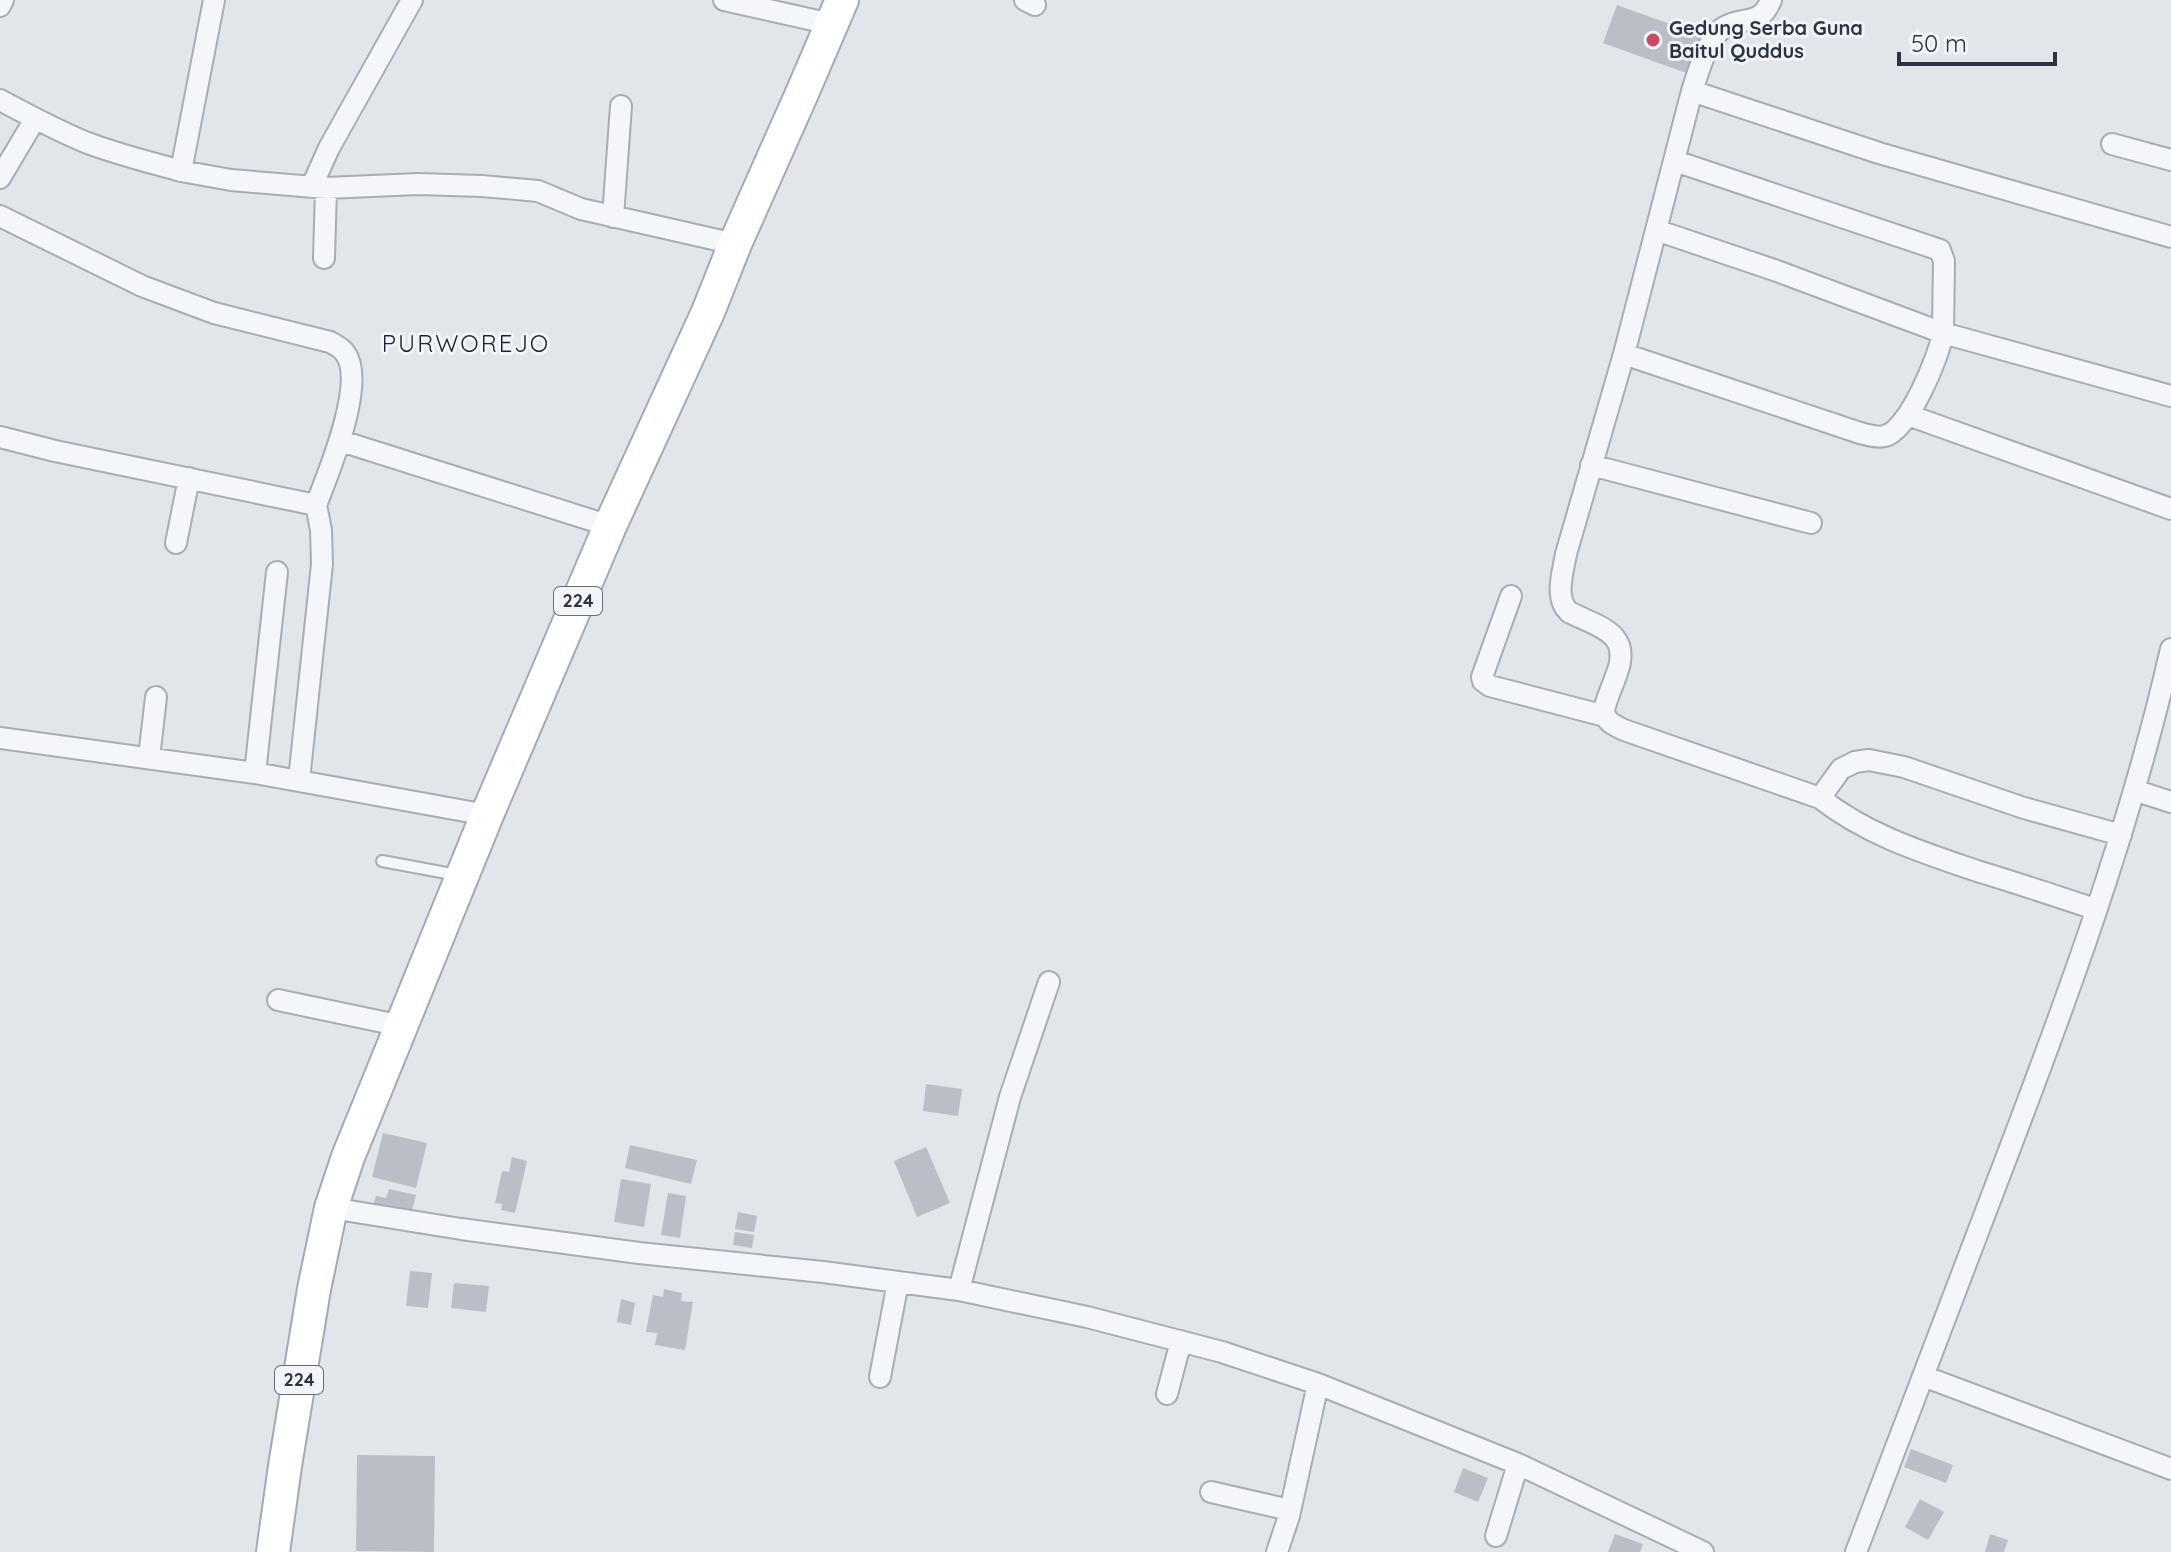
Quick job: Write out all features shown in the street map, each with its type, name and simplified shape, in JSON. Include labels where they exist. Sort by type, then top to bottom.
[{"type":"main road","name":"224","points":[[273,1552],[314,1289],[331,1208],[363,1115],[610,526],[708,312],[836,12]]},
{"type":"street","points":[[0,6],[3,0]]},
{"type":"street","points":[[181,171],[214,0]]},
{"type":"street","points":[[324,258],[319,187],[329,148],[412,0]]},
{"type":"street","points":[[724,0],[836,12]]},
{"type":"street","points":[[1771,0],[1768,8],[1758,17],[1728,25],[1719,31],[1703,60],[1692,91],[1624,354],[1566,554],[1561,594],[1565,609],[1600,626],[1618,641],[1621,658],[1605,707],[1605,716],[1610,723],[1820,798],[1860,825],[1902,844],[2095,909]]},
{"type":"street","points":[[1692,91],[1879,153],[2171,237]]},
{"type":"street","points":[[0,100],[83,141],[181,171],[231,180],[319,187],[418,184],[538,191],[581,209],[735,244]]},
{"type":"street","points":[[613,217],[621,106]]},
{"type":"street","points":[[0,178],[35,119]]},
{"type":"street","points":[[2112,144],[2171,160]]},
{"type":"street","points":[[1624,354],[1875,436],[1889,435],[1908,415],[1942,344],[1944,261],[1940,250],[1675,161]]},
{"type":"street","points":[[0,216],[142,286],[214,313],[338,346],[349,360],[348,407],[341,441],[316,505],[321,530],[322,564],[299,780]]},
{"type":"street","points":[[1656,230],[1943,333],[2171,396]]},
{"type":"street","points":[[1908,415],[2171,509]]},
{"type":"street","points":[[0,437],[316,505]]},
{"type":"street","points":[[341,441],[610,526]]},
{"type":"street","points":[[1591,465],[1811,523]]},
{"type":"street","points":[[176,543],[189,478]]},
{"type":"street","points":[[255,773],[277,572]]},
{"type":"street","points":[[1511,596],[1483,681],[1490,686],[1605,716]]},
{"type":"street","points":[[1856,1552],[2029,1100],[2121,835],[2171,649]]},
{"type":"street","points":[[149,758],[156,697]]},
{"type":"street","points":[[0,738],[255,773],[487,815]]},
{"type":"street","points":[[1820,798],[1841,769],[1869,760],[1904,767],[2024,808],[2121,835]]},
{"type":"street","points":[[2134,790],[2171,802]]},
{"type":"street","points":[[959,1290],[1010,1097],[1049,982]]},
{"type":"street","points":[[278,1000],[402,1026]]},
{"type":"street","points":[[331,1208],[639,1253],[959,1290],[1087,1317],[1222,1352],[1318,1384],[1518,1464],[1703,1552]]},
{"type":"street","points":[[880,1377],[898,1282]]},
{"type":"street","points":[[1167,1394],[1181,1341]]},
{"type":"street","points":[[1923,1376],[2171,1469]]},
{"type":"street","points":[[1277,1552],[1290,1510],[1318,1384]]},
{"type":"street","points":[[1496,1536],[1518,1464]]},
{"type":"street","points":[[1211,1492],[1290,1510]]},
{"type":"lane","points":[[382,861],[463,877]]},
{"type":"building","name":"Gedung Serba Guna Baitul Quddus","points":[[1617,5],[1703,36],[1689,74],[1603,43]]},
{"type":"building","points":[[926,1084],[962,1089],[958,1116],[923,1111]]},
{"type":"building","points":[[383,1133],[427,1143],[416,1188],[372,1177]]},
{"type":"building","points":[[630,1145],[697,1160],[691,1184],[625,1168]]},
{"type":"building","points":[[926,1147],[950,1203],[917,1217],[894,1161]]},
{"type":"building","points":[[512,1157],[527,1161],[515,1213],[501,1210],[502,1204],[495,1203],[502,1171],[509,1172]]},
{"type":"building","points":[[621,1179],[651,1184],[644,1227],[614,1222]]},
{"type":"building","points":[[389,1189],[416,1195],[411,1215],[373,1206],[376,1196],[386,1198]]},
{"type":"building","points":[[668,1193],[686,1196],[680,1238],[661,1235]]},
{"type":"building","points":[[738,1212],[757,1216],[754,1232],[735,1229]]},
{"type":"building","points":[[735,1232],[754,1235],[752,1248],[733,1245]]},
{"type":"building","points":[[410,1271],[432,1273],[428,1308],[406,1306]]},
{"type":"building","points":[[454,1283],[489,1286],[486,1312],[451,1308]]},
{"type":"building","points":[[664,1289],[682,1293],[681,1301],[693,1302],[685,1350],[655,1345],[657,1333],[646,1332],[653,1295],[663,1297]]},
{"type":"building","points":[[621,1299],[635,1303],[631,1325],[617,1322]]},
{"type":"building","points":[[1911,1449],[1953,1465],[1946,1483],[1904,1467]]},
{"type":"building","points":[[357,1455],[435,1456],[434,1552],[356,1551]]},
{"type":"building","points":[[1463,1468],[1488,1478],[1478,1502],[1454,1492]]},
{"type":"building","points":[[1920,1499],[1944,1512],[1928,1540],[1905,1527]]},
{"type":"building","points":[[1615,1534],[1643,1544],[1640,1552],[1608,1552]]},
{"type":"building","points":[[1990,1534],[2008,1540],[2004,1552],[1985,1552]]},
{"type":"place","name":"Gedung Serba Guna Baitul Quddus","points":[[1653,40]]},
{"type":"district","name":"PURWOREJO","points":[[466,344]]}]
